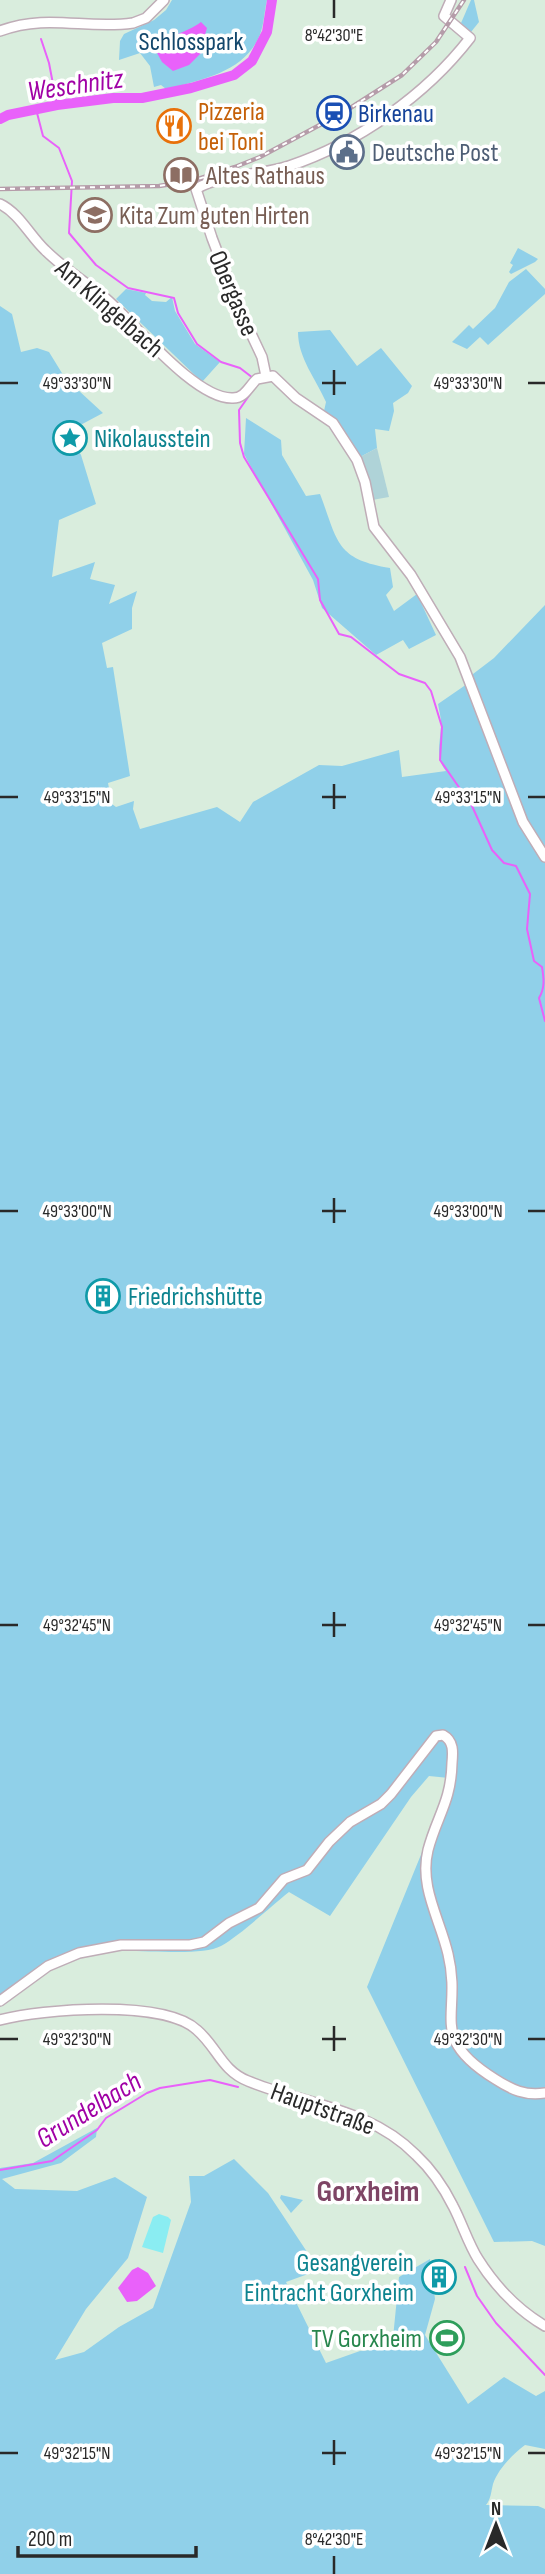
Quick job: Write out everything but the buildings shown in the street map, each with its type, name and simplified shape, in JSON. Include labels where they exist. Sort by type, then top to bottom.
[{"type":"main road","points":[[0,30],[45,21],[133,23],[151,15],[164,0]]},
{"type":"main road","name":"Obergasse","points":[[259,379],[262,357],[238,306],[196,189],[221,180],[291,166],[380,121],[403,105],[452,61],[470,38],[444,15],[451,0]]},
{"type":"main road","name":"Am Klingelbach","points":[[0,204],[12,212],[60,265],[102,296],[183,373],[204,388],[229,398],[240,397],[259,379]]},
{"type":"main road","points":[[259,379],[276,378],[296,398],[333,423],[357,460],[365,482],[374,527],[411,575],[460,657],[523,822],[545,858]]},
{"type":"main road","points":[[0,2001],[40,1970],[62,1958],[121,1945],[190,1945],[204,1942],[234,1920],[259,1908],[284,1879],[307,1870],[329,1842],[350,1822],[381,1804],[436,1736],[443,1735],[450,1740],[453,1751],[451,1787],[429,1849],[426,1876],[452,1968],[452,2033],[462,2054],[492,2077],[522,2093],[545,2093]]},
{"type":"main road","name":"Hauptstraße","points":[[0,2020],[58,2010],[131,2011],[161,2015],[197,2029],[233,2074],[261,2086],[334,2107],[371,2122],[417,2155],[439,2182],[453,2206],[477,2258],[517,2306],[545,2326]]},
{"type":"green space","name":"Schlosspark","points":[[172,0],[267,0],[260,35],[242,59],[210,77],[166,89],[161,85],[154,87],[150,66],[140,53],[119,60],[120,41],[124,34],[154,20],[166,10]]},
{"type":"green space","points":[[471,0],[474,0],[479,22],[471,32],[461,23]]},
{"type":"green space","points":[[518,248],[538,259],[511,274],[509,272],[513,265],[510,263]]},
{"type":"green space","points":[[526,269],[545,289],[545,294],[488,345],[480,337],[467,349],[452,342],[469,325],[473,329],[495,308],[509,282]]},
{"type":"green space","points":[[126,289],[146,293],[152,301],[166,302],[172,297],[175,311],[195,344],[220,362],[202,382],[116,299]]},
{"type":"green space","points":[[0,306],[12,314],[21,352],[37,348],[49,352],[65,378],[103,413],[71,430],[79,438],[73,441],[81,455],[96,504],[59,520],[52,577],[95,562],[90,579],[115,585],[109,604],[137,591],[132,608],[132,629],[102,643],[107,668],[113,667],[130,776],[108,783],[112,804],[116,807],[134,801],[133,809],[140,829],[217,807],[240,822],[253,802],[319,765],[342,766],[399,750],[402,777],[446,771],[439,756],[441,724],[438,704],[467,684],[473,674],[494,658],[545,605],[545,2246],[532,2241],[494,2242],[367,1987],[438,1813],[449,1778],[429,1776],[411,1797],[330,1916],[289,1892],[221,1946],[199,1951],[98,1953],[54,1968],[0,1998]]},
{"type":"green space","points":[[330,330],[357,366],[381,348],[412,386],[408,393],[393,403],[394,411],[389,431],[375,429],[377,448],[360,457],[347,435],[324,411],[326,402],[301,351],[298,332]]},
{"type":"green space","points":[[246,418],[281,440],[282,455],[306,496],[320,494],[336,536],[348,553],[372,564],[390,568],[393,587],[386,595],[394,611],[417,594],[436,635],[409,649],[403,640],[376,655],[322,608],[313,580],[244,454]]},
{"type":"green space","points":[[97,2128],[96,2137],[61,2163],[2,2179],[15,2189],[77,2191],[115,2177],[147,2197],[128,2258],[86,2309],[55,2360],[84,2352],[119,2327],[153,2308],[191,2202],[189,2176],[204,2176],[234,2159],[268,2193],[319,2270],[286,2282],[326,2363],[360,2351],[392,2348],[399,2277],[430,2259],[435,2299],[425,2335],[468,2404],[504,2377],[536,2396],[545,2391],[545,2449],[525,2445],[506,2462],[498,2473],[486,2505],[538,2506],[545,2509],[545,2574],[0,2574],[0,2168],[33,2163]]},
{"type":"green space","points":[[281,2195],[303,2200],[291,2213],[280,2198]]},
{"type":"shaded area","points":[[201,22],[207,28],[197,48],[201,53],[189,65],[173,71],[162,62],[157,53],[160,47],[170,38]]},
{"type":"shaded area","points":[[377,448],[389,497],[372,500],[360,457]]},
{"type":"shaded area","points":[[159,2214],[171,2220],[163,2253],[142,2247],[153,2217]]},
{"type":"shaded area","points":[[138,2267],[148,2273],[156,2286],[137,2301],[127,2302],[118,2288],[132,2270]]},
{"type":"waterway","name":"Weschnitz","points":[[0,119],[57,105],[113,98],[142,98],[191,88],[234,75],[252,61],[267,32],[272,0]]},
{"type":"waterway","points":[[41,39],[49,63],[57,105]]},
{"type":"waterway","points":[[36,109],[43,136],[59,148],[72,181],[69,233],[96,265],[128,288],[174,298],[178,313],[197,344],[221,362],[240,368],[253,378]]},
{"type":"waterway","points":[[253,390],[239,410],[240,443],[244,457],[318,579],[320,600],[339,634],[351,637],[399,674],[425,683],[431,691],[442,727],[440,760],[472,806],[492,850],[504,863],[516,866],[530,894],[527,929],[534,961],[542,967],[544,983],[539,998],[545,1021]]},
{"type":"waterway","name":"Grundelbach","points":[[0,2170],[52,2161],[97,2130],[106,2118],[160,2088],[210,2080],[238,2087]]},
{"type":"waterway","points":[[465,2267],[477,2296],[496,2323],[545,2375]]},
{"type":"railway","points":[[0,189],[159,186],[192,181],[260,157],[344,112],[402,75],[436,42],[464,0]]},
{"type":"place","name":"Birkenau","points":[[334,113]]},
{"type":"place","name":"Pizzeria bei Toni","points":[[174,126]]},
{"type":"place","name":"Deutsche Post","points":[[347,152]]},
{"type":"place","name":"Altes Rathaus","points":[[181,175]]},
{"type":"place","name":"Kita Zum guten Hirten","points":[[95,215]]},
{"type":"place","name":"Nikolausstein","points":[[70,438]]},
{"type":"place","name":"Friedrichshütte","points":[[103,1296]]},
{"type":"place","name":"Gesangverein Eintracht Gorxheim","points":[[439,2277]]},
{"type":"place","name":"TV Gorxheim","points":[[447,2338]]},
{"type":"district","name":"Gorxheim","points":[[368,2191]]}]
